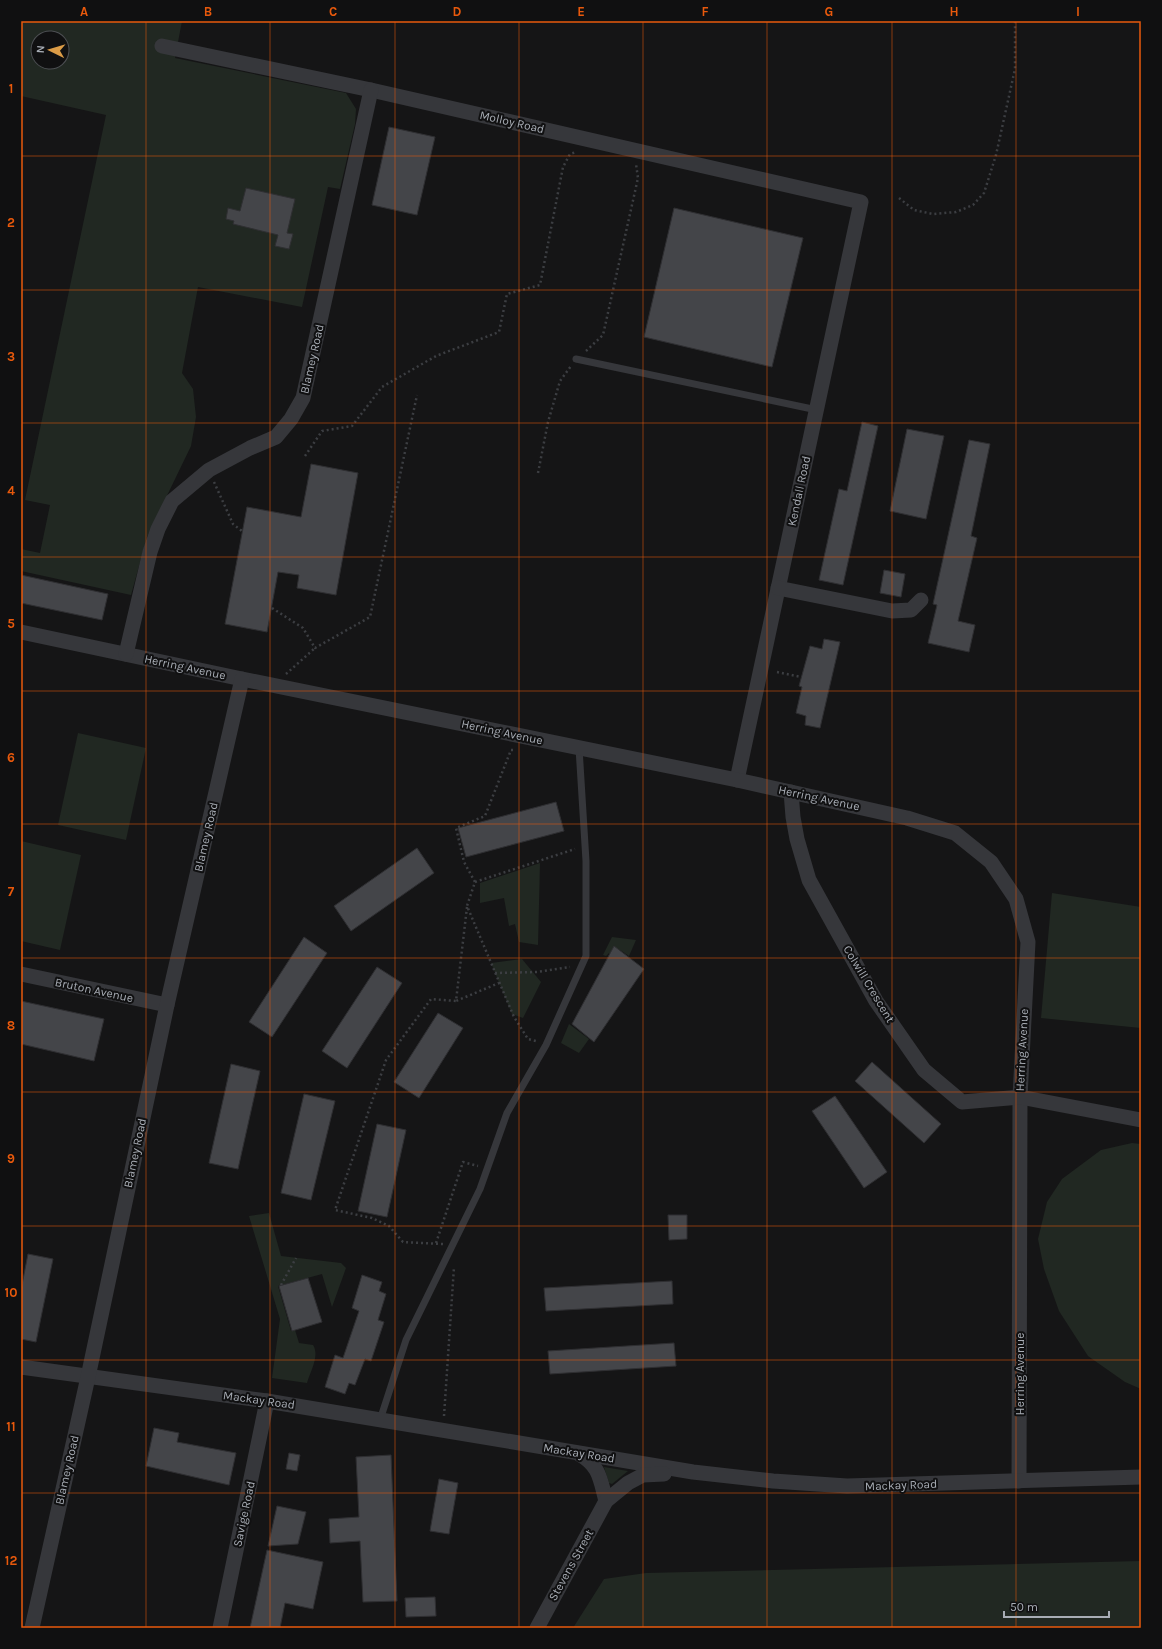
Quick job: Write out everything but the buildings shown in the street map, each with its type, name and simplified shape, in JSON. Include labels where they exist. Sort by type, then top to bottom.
[{"type":"street","name":"Molloy Road","points":[[162,46],[371,90],[861,202]]},
{"type":"street","name":"Blamey Road","points":[[126,654],[150,552],[158,529],[172,501],[209,470],[250,448],[276,437],[292,419],[303,398],[371,90]]},
{"type":"street","name":"Kendall Road","points":[[737,780],[861,202]]},
{"type":"street","points":[[778,588],[892,611],[911,610],[921,600]]},
{"type":"street","name":"Herring Avenue","points":[[21,632],[242,679],[737,780],[907,818],[955,833],[991,862],[1016,899],[1028,942],[1020,1097],[1020,1481]]},
{"type":"street","name":"Blamey Road","points":[[32,1628],[88,1377],[167,1005],[242,679]]},
{"type":"street","name":"Colwill Crescent","points":[[791,792],[797,839],[809,880],[876,1001],[924,1070],[962,1102],[1020,1097],[1141,1120]]},
{"type":"street","name":"Bruton Avenue","points":[[21,974],[167,1005]]},
{"type":"street","name":"Mackay Road","points":[[21,1367],[268,1401],[693,1472],[773,1481],[847,1486],[1141,1477]]},
{"type":"street","name":"Savige Road","points":[[220,1628],[268,1401]]},
{"type":"street","points":[[577,1453],[591,1461],[599,1474],[606,1501]]},
{"type":"street","name":"Stevens Street","points":[[537,1628],[606,1501],[628,1483],[643,1475],[693,1472]]},
{"type":"lane","points":[[576,359],[817,410]]},
{"type":"lane","points":[[380,1420],[406,1340],[480,1190],[507,1113],[546,1045],[586,956],[585,846],[579,748]]},
{"type":"path","points":[[899,198],[914,210],[933,214],[956,212],[973,204],[984,193],[996,156],[1016,69],[1015,21]]},
{"type":"path","points":[[305,456],[322,431],[352,426],[382,387],[436,356],[499,332],[507,294],[540,285],[563,167],[570,154],[583,150]]},
{"type":"path","points":[[538,473],[548,422],[560,381],[576,359],[603,335],[638,178],[636,163],[631,161]]},
{"type":"path","points":[[273,685],[315,648],[370,617],[417,395]]},
{"type":"path","points":[[209,470],[234,524],[242,531]]},
{"type":"path","points":[[272,608],[303,628],[315,648]]},
{"type":"path","points":[[776,672],[801,677]]},
{"type":"path","points":[[456,1001],[467,906],[475,882],[464,862],[456,828],[485,816],[511,750],[519,752]]},
{"type":"path","points":[[475,882],[585,846]]},
{"type":"path","points":[[467,906],[514,1017],[528,1039],[546,1045]]},
{"type":"path","points":[[495,973],[537,972],[581,966]]},
{"type":"path","points":[[443,1431],[456,1248],[436,1243],[403,1242],[390,1226],[372,1218],[335,1210],[386,1060],[431,998],[456,1001],[499,983]]},
{"type":"path","points":[[436,1243],[463,1162],[488,1169]]},
{"type":"path","points":[[281,1285],[296,1258]]},
{"type":"shaded area","points":[[21,21],[182,21],[175,58],[346,93],[356,109],[355,124],[340,189],[328,187],[302,307],[198,287],[182,373],[193,389],[196,417],[191,446],[147,537],[131,595],[21,571],[21,549],[40,553],[50,505],[25,500],[106,115],[21,96]]},
{"type":"shaded area","points":[[78,733],[146,748],[126,840],[58,825]]},
{"type":"shaded area","points":[[21,841],[81,855],[60,950],[21,941]]},
{"type":"shaded area","points":[[540,863],[538,945],[519,942],[515,924],[509,926],[504,898],[480,903],[480,883]]},
{"type":"shaded area","points":[[1052,893],[1141,907],[1141,1028],[1041,1018]]},
{"type":"shaded area","points":[[612,937],[636,940],[629,956],[620,950],[614,959],[609,953],[606,956],[603,955]]},
{"type":"shaded area","points":[[522,959],[541,982],[523,1018],[512,1014],[491,963]]},
{"type":"shaded area","points":[[569,1024],[589,1039],[579,1053],[561,1043]]},
{"type":"shaded area","points":[[1132,1143],[1141,1144],[1141,1389],[1125,1382],[1088,1356],[1059,1311],[1044,1269],[1038,1239],[1047,1202],[1062,1179],[1101,1150]]},
{"type":"shaded area","points":[[269,1213],[281,1256],[341,1263],[346,1268],[332,1307],[322,1274],[278,1286],[291,1331],[295,1330],[299,1343],[313,1345],[315,1349],[314,1364],[307,1383],[272,1378],[280,1319],[249,1216]]},
{"type":"shaded area","points":[[604,1467],[628,1471],[612,1484],[609,1483]]},
{"type":"shaded area","points":[[1141,1561],[1141,1628],[573,1628],[604,1579],[646,1573]]}]
